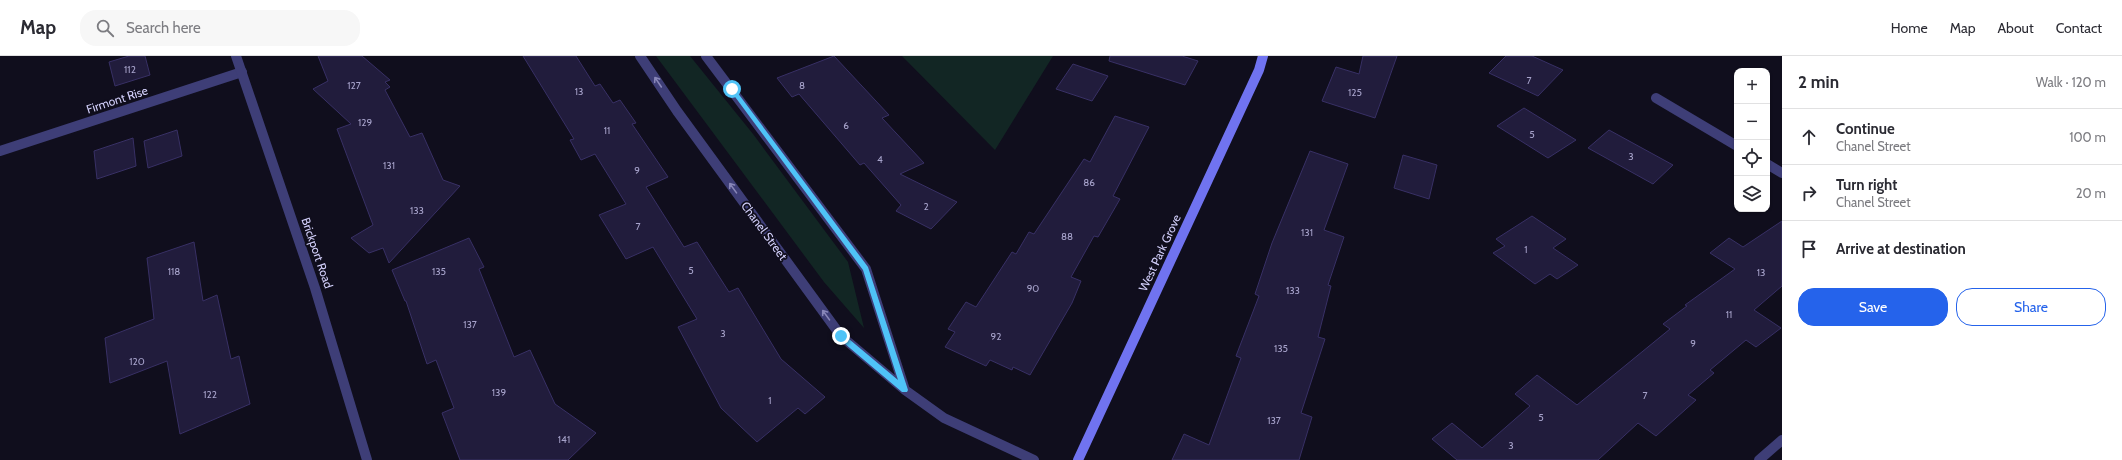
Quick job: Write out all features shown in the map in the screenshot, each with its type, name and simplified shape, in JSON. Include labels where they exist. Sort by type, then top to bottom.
[{"type":"main road","name":"West Park Grove","points":[[1078,460],[1256,78],[1263,56]]},
{"type":"street","name":"Brickport Road","points":[[236,56],[315,288],[367,460]]},
{"type":"street","name":"Chanel Street","points":[[640,56],[677,111],[841,336],[905,390],[944,418],[1034,460]]},
{"type":"street","points":[[706,56],[866,269],[905,390]]},
{"type":"street","name":"Firmont Rise","points":[[0,151],[242,72]]},
{"type":"street","points":[[1656,98],[1734,144]]},
{"type":"street","points":[[1770,166],[1782,173]]},
{"type":"street","points":[[1759,460],[1782,440]]},
{"type":"green space","points":[[656,56],[690,56],[753,134],[848,262],[864,328],[824,282]]},
{"type":"green space","points":[[902,56],[1053,56],[995,150]]},
{"type":"building","points":[[129,56],[145,56],[150,75],[115,86],[109,62]]},
{"type":"building","points":[[318,56],[362,56],[390,80],[385,82],[390,87],[385,90],[410,137],[422,133],[443,180],[460,186],[389,263],[383,248],[369,253],[351,238],[373,225],[337,129],[351,124],[313,89],[328,81]]},
{"type":"building","points":[[523,56],[576,56],[595,86],[600,84],[613,103],[620,100],[636,123],[632,124],[668,177],[646,187],[684,247],[697,242],[729,292],[738,288],[781,359],[825,397],[805,414],[798,408],[757,442],[721,408],[678,327],[697,319],[653,247],[626,259],[599,215],[626,204],[595,154],[581,160],[570,140],[574,139]]},
{"type":"building","points":[[834,56],[889,115],[882,118],[924,163],[900,174],[957,202],[931,229],[896,211],[901,205],[864,163],[860,165],[799,94],[792,97],[777,78]]},
{"type":"building","points":[[1110,56],[1182,56],[1198,61],[1185,85],[1109,61]]},
{"type":"building","points":[[1363,56],[1397,56],[1375,118],[1322,101],[1336,67],[1359,74]]},
{"type":"building","points":[[1506,56],[1532,56],[1563,70],[1538,96],[1489,73]]},
{"type":"building","points":[[1073,64],[1108,76],[1092,101],[1056,89]]},
{"type":"building","points":[[1524,108],[1576,140],[1548,158],[1497,126]]},
{"type":"building","points":[[1115,116],[1149,127],[1113,196],[1120,199],[1098,237],[1094,236],[1071,277],[1081,281],[1072,303],[1030,375],[1013,367],[1012,370],[990,360],[986,366],[945,347],[955,332],[948,329],[966,302],[976,307],[1012,252],[1016,254],[1029,232],[1034,234],[1084,159],[1090,162]]},
{"type":"building","points":[[177,130],[182,156],[148,168],[144,141]]},
{"type":"building","points":[[1609,130],[1673,165],[1653,184],[1588,148]]},
{"type":"building","points":[[133,138],[136,166],[97,179],[94,151]]},
{"type":"building","points":[[1310,151],[1348,164],[1324,230],[1344,237],[1328,285],[1331,286],[1318,337],[1325,339],[1301,413],[1312,417],[1299,460],[1172,460],[1184,434],[1209,445],[1241,358],[1236,356],[1259,296],[1255,294],[1272,243]]},
{"type":"building","points":[[1403,155],[1437,165],[1429,199],[1394,188]]},
{"type":"building","points":[[1532,216],[1566,239],[1553,248],[1578,265],[1557,279],[1550,274],[1535,284],[1493,253],[1505,246],[1496,239]]},
{"type":"building","points":[[1782,221],[1782,286],[1754,310],[1781,328],[1756,347],[1746,340],[1710,370],[1714,373],[1688,395],[1696,400],[1656,436],[1638,423],[1598,460],[1457,460],[1432,439],[1452,423],[1482,448],[1530,406],[1515,394],[1537,375],[1577,405],[1670,329],[1663,324],[1687,306],[1685,305],[1735,269],[1710,253],[1729,238],[1743,247]]},
{"type":"building","points":[[469,238],[484,267],[479,269],[514,357],[530,350],[555,404],[596,433],[568,460],[460,460],[442,413],[454,408],[436,360],[427,364],[406,301],[392,270]]},
{"type":"building","points":[[194,242],[203,301],[217,295],[231,359],[239,356],[250,404],[180,434],[167,361],[110,383],[105,338],[154,319],[147,258]]},
{"type":"route","points":[[732,89],[866,269],[905,390],[841,336]]}]
